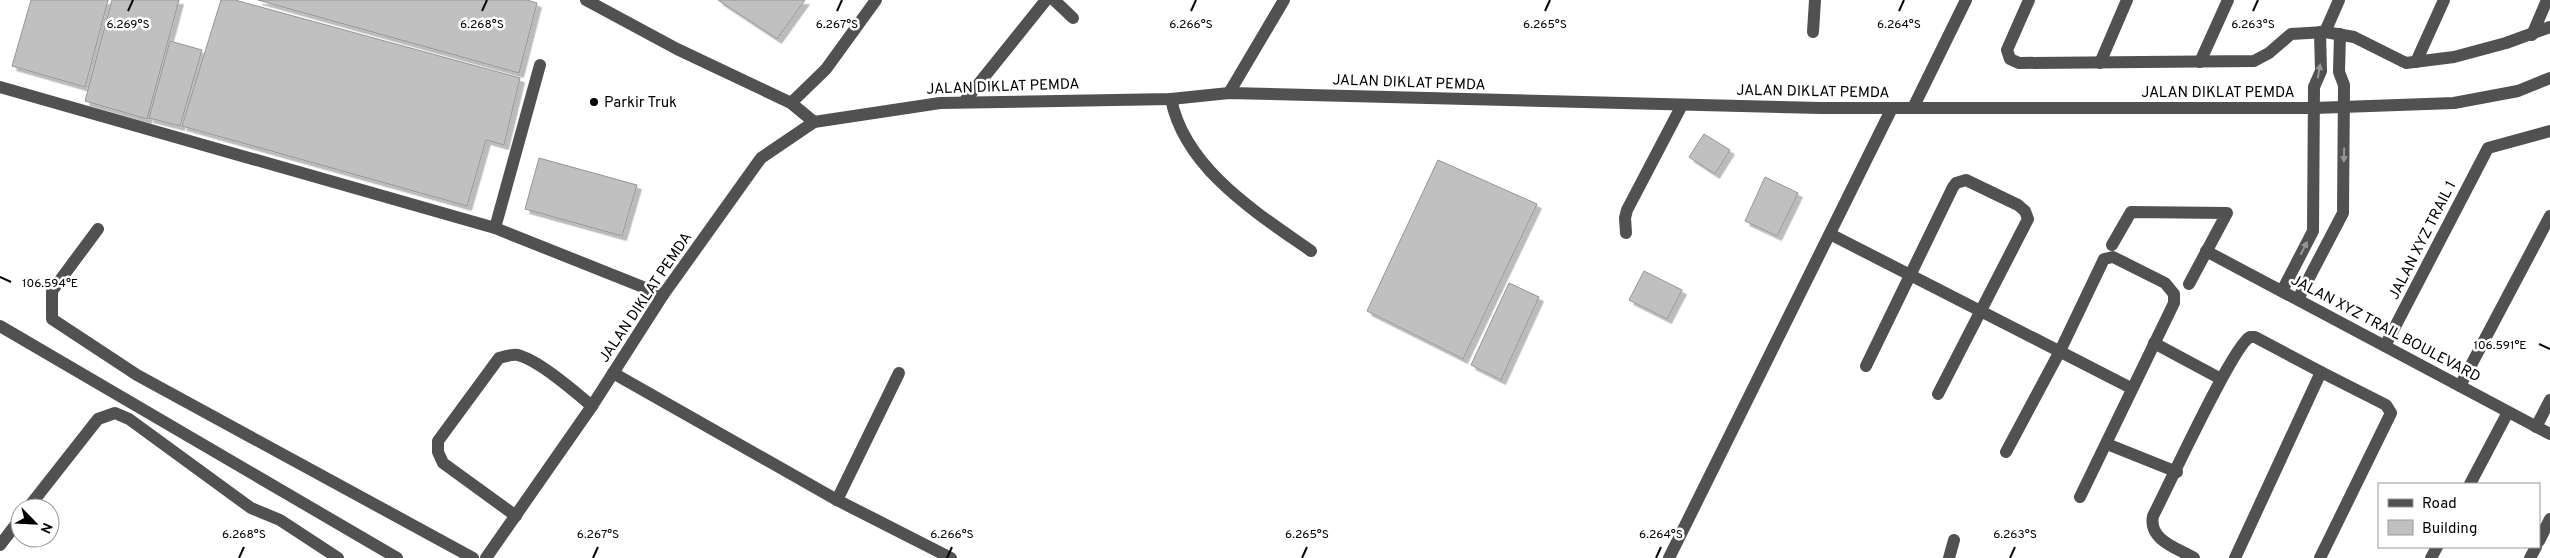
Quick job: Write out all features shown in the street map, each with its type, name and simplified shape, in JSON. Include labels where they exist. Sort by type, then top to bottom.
[{"type":"street","points":[[586,0],[677,49],[791,104],[814,122]]},
{"type":"street","points":[[791,104],[826,69],[876,0]]},
{"type":"street","points":[[964,102],[1046,0]]},
{"type":"street","points":[[1054,0],[1072,18]]},
{"type":"street","points":[[1229,93],[1284,0]]},
{"type":"street","points":[[1813,32],[1815,0]]},
{"type":"street","points":[[1913,108],[1966,0]]},
{"type":"street","points":[[2029,0],[2007,50],[2010,59],[2019,63],[2254,61],[2269,53],[2291,34],[2322,32],[2354,37],[2406,63],[2454,57],[2550,27]]},
{"type":"street","points":[[2100,63],[2127,0]]},
{"type":"street","points":[[2200,62],[2228,0]]},
{"type":"street","points":[[2282,291],[2313,231],[2314,86],[2321,71],[2322,32],[2339,0]]},
{"type":"street","points":[[2416,62],[2444,0]]},
{"type":"street","points":[[2532,34],[2547,0]]},
{"type":"street","points":[[2298,300],[2343,214],[2344,85],[2339,72],[2340,34]]},
{"type":"street","points":[[495,228],[540,65]]},
{"type":"street","name":"JALAN DIKLAT PEMDA","points":[[486,558],[592,406],[663,295],[761,158],[814,122],[886,110],[964,102],[1171,99],[1229,93],[1682,105],[1892,108],[2314,108],[2454,103],[2518,91],[2550,78]]},
{"type":"street","points":[[0,87],[495,228],[663,295]]},
{"type":"street","points":[[1171,99],[1176,120],[1198,155],[1219,179],[1257,213],[1312,251]]},
{"type":"street","points":[[1626,233],[1625,218],[1627,210],[1682,105]]},
{"type":"street","points":[[1669,558],[1835,236],[1892,108]]},
{"type":"street","name":"JALAN XYZ TRAIL 1","points":[[2385,346],[2488,148],[2550,131]]},
{"type":"street","points":[[1866,366],[1909,274],[1956,182],[1966,180],[2018,205],[2025,211],[2028,220],[1938,394]]},
{"type":"street","points":[[2112,245],[2131,212],[2227,213],[2189,284]]},
{"type":"street","points":[[2460,386],[2550,216]]},
{"type":"street","points":[[98,229],[52,291],[52,319],[137,375],[473,558]]},
{"type":"street","points":[[1835,236],[2131,388]]},
{"type":"street","name":"JALAN XYZ TRAIL BOULEVARD","points":[[2206,251],[2550,434]]},
{"type":"street","points":[[2006,452],[2060,352],[2102,263],[2108,257],[2122,262],[2171,288],[2174,294],[2174,303],[2131,388],[2107,444],[2080,496]]},
{"type":"street","points":[[0,326],[397,558]]},
{"type":"street","points":[[2194,558],[2159,539],[2153,532],[2151,524],[2153,516],[2222,379],[2242,344],[2250,337],[2255,337],[2386,405],[2391,413],[2320,558]]},
{"type":"street","points":[[2154,343],[2222,379]]},
{"type":"street","points":[[516,516],[443,463],[438,452],[438,441],[500,358],[510,354],[519,356],[561,380],[592,406]]},
{"type":"street","points":[[2235,558],[2321,372]]},
{"type":"street","points":[[837,500],[899,373]]},
{"type":"street","points":[[613,374],[837,500],[951,558]]},
{"type":"street","points":[[2536,427],[2550,400]]},
{"type":"street","points":[[2471,483],[2508,412]]},
{"type":"street","points":[[36,498],[98,419],[109,413],[115,413],[129,419],[252,508],[280,520],[338,558]]},
{"type":"street","points":[[2107,444],[2176,472]]},
{"type":"street","points":[[2540,539],[2548,526]]},
{"type":"street","points":[[0,545],[10,532]]},
{"type":"street","points":[[1949,558],[1954,540]]},
{"type":"building","points":[[31,0],[108,0],[85,87],[12,66]]},
{"type":"building","points":[[112,0],[179,0],[147,119],[85,101]]},
{"type":"building","points":[[221,0],[235,0],[520,78],[504,145],[486,140],[467,206],[182,126]]},
{"type":"building","points":[[258,0],[527,0],[537,3],[519,73]]},
{"type":"building","points":[[718,0],[805,0],[777,39]]},
{"type":"building","points":[[170,41],[202,50],[180,126],[149,118]]},
{"type":"building","points":[[1704,134],[1730,150],[1715,174],[1689,157]]},
{"type":"building","points":[[539,158],[637,185],[622,236],[525,209]]},
{"type":"building","points":[[1438,160],[1537,204],[1463,359],[1367,311]]},
{"type":"building","points":[[1765,177],[1798,193],[1777,236],[1745,221]]},
{"type":"building","points":[[1644,271],[1682,290],[1667,319],[1629,300]]},
{"type":"building","points":[[1509,283],[1539,297],[1501,380],[1471,365]]},
{"type":"place","name":"Parkir Truk","points":[[594,102]]}]
